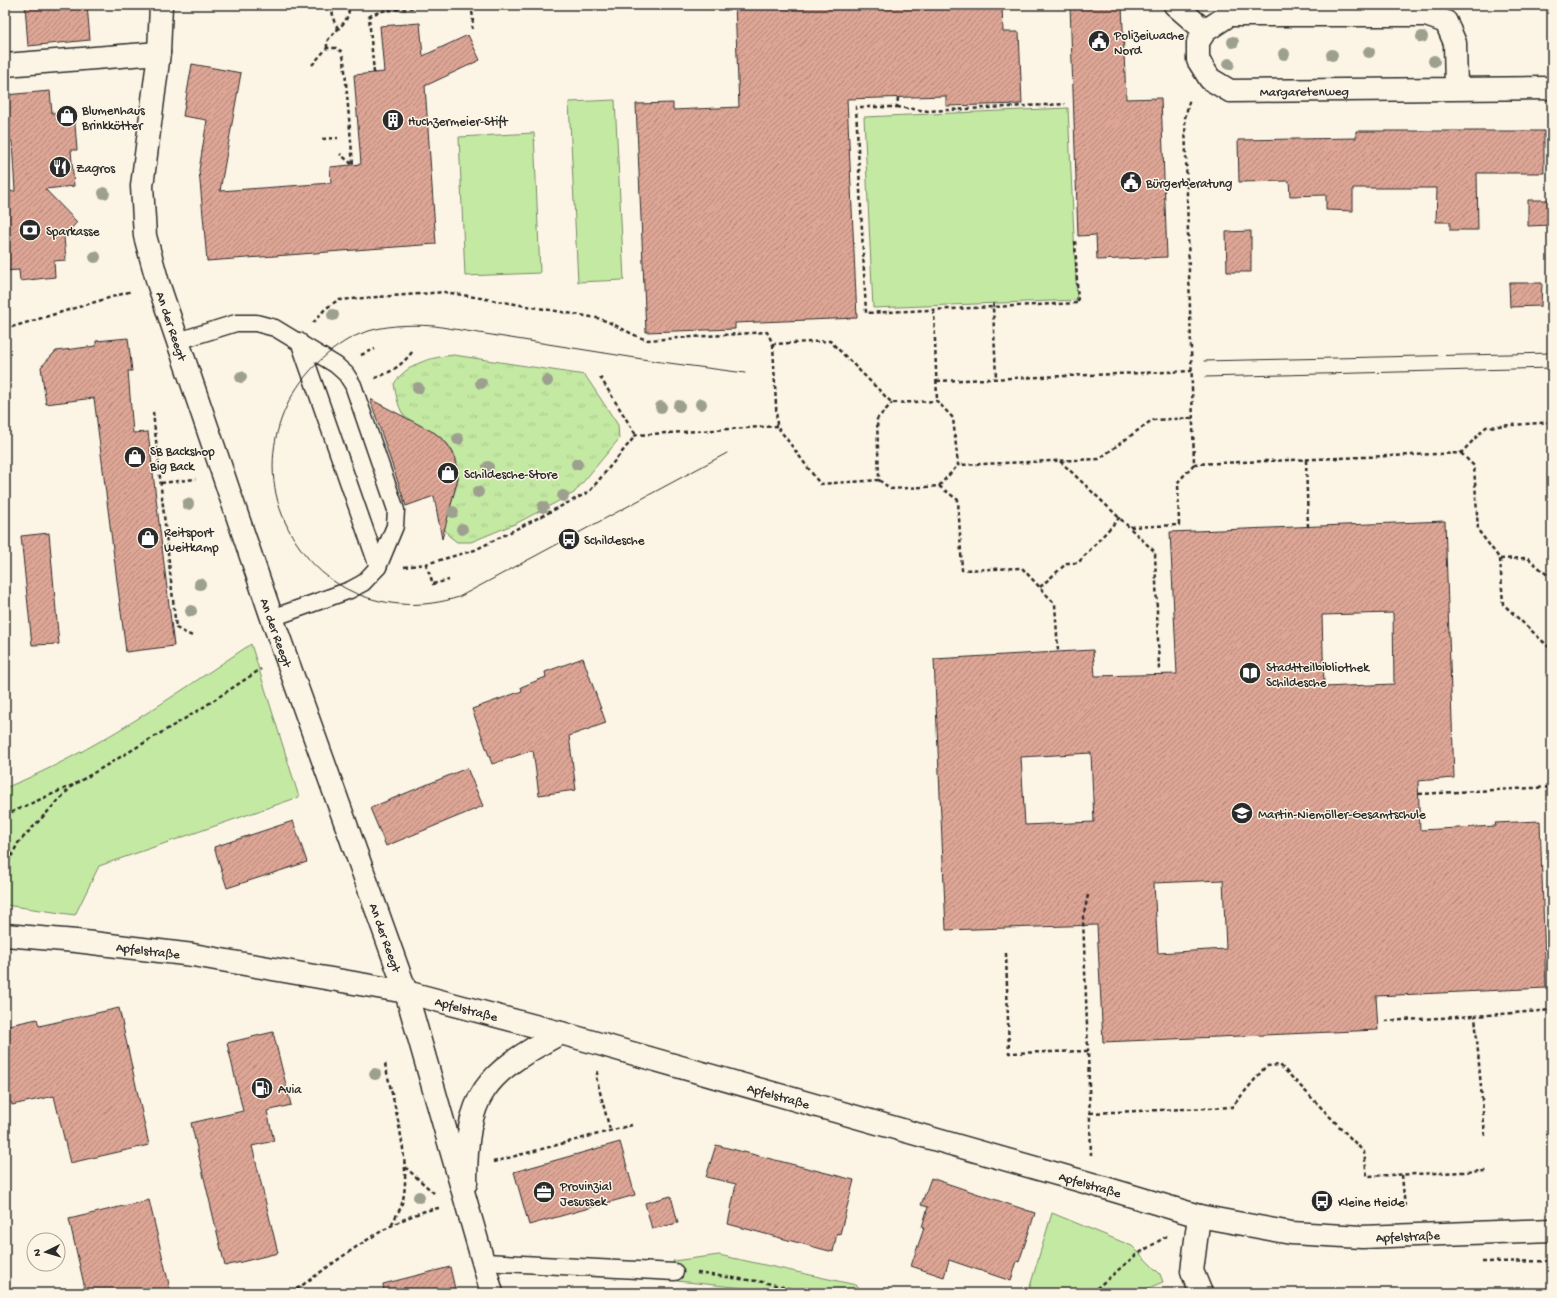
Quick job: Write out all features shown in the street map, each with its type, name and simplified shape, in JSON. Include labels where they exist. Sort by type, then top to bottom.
[{"type":"street","name":"An der Reegt","points":[[161,5],[159,53],[142,186],[145,236],[158,283],[272,618],[406,992],[492,1293]]},
{"type":"street","points":[[1175,5],[1205,31],[1229,15],[1426,15],[1446,22],[1455,43],[1456,88]]},
{"type":"street","name":"Margaretenweg","points":[[1205,31],[1198,42],[1198,60],[1210,79],[1230,91],[1552,88]]},
{"type":"street","points":[[5,65],[159,53]]},
{"type":"street","name":"Apfelstraße","points":[[5,935],[76,940],[193,955],[406,992],[561,1033],[1092,1184],[1199,1216],[1291,1233],[1362,1237],[1552,1230]]},
{"type":"street","name":"An der Reegt","points":[[466,1204],[466,1169],[470,1122],[478,1098],[491,1079],[526,1052],[561,1033]]},
{"type":"street","points":[[1199,1216],[1192,1271],[1201,1293]]},
{"type":"lane","points":[[178,342],[230,324],[247,322],[275,328],[299,341],[336,365],[346,374],[353,385],[396,510],[395,526],[378,567],[363,583],[350,590],[272,618]]},
{"type":"lane","points":[[299,341],[378,567]]},
{"type":"lane","points":[[484,1262],[675,1272]]},
{"type":"path","points":[[331,5],[334,21],[339,30]]},
{"type":"path","points":[[312,64],[327,48],[327,42],[347,20],[349,5]]},
{"type":"path","points":[[384,5],[385,10]]},
{"type":"path","points":[[374,73],[369,17],[385,10],[411,9],[417,5]]},
{"type":"path","points":[[471,5],[473,18],[472,30]]},
{"type":"path","points":[[327,48],[336,48],[341,51],[344,59],[353,165],[340,154]]},
{"type":"path","points":[[1130,527],[1179,525],[1178,482],[1194,464],[1186,118],[1189,102],[1210,79]]},
{"type":"path","points":[[897,107],[898,98]]},
{"type":"path","points":[[1065,104],[928,110],[897,107],[856,107],[866,313],[1078,303],[1076,240]]},
{"type":"path","points":[[322,139],[338,138]]},
{"type":"path","points":[[5,329],[158,283]]},
{"type":"path","points":[[299,341],[325,308],[338,300],[432,292],[464,294],[597,318],[614,323],[633,336],[648,340],[767,332],[774,344],[778,426],[820,484],[879,480],[891,489],[939,486],[958,500],[962,570],[1022,568],[1055,604],[1058,651]]},
{"type":"path","points":[[994,303],[996,378]]},
{"type":"path","points":[[934,310],[937,401],[953,418],[958,465]]},
{"type":"path","points":[[774,344],[830,341],[892,403]]},
{"type":"path","points":[[353,357],[375,349]]},
{"type":"path","points":[[353,385],[388,374],[407,359],[413,351]]},
{"type":"path","points":[[937,381],[1192,371]]},
{"type":"path","points":[[600,377],[636,434]]},
{"type":"path","points":[[879,480],[877,419],[892,403],[937,401]]},
{"type":"path","points":[[153,412],[176,628],[194,637]]},
{"type":"path","points":[[939,486],[958,465],[1099,459],[1152,420],[1193,418]]},
{"type":"path","points":[[1194,464],[1461,453],[1486,427],[1552,422]]},
{"type":"path","points":[[449,580],[433,584],[426,564],[475,550],[589,492],[636,434],[778,426]]},
{"type":"path","points":[[1461,453],[1474,466],[1478,530],[1500,559],[1503,604],[1552,650]]},
{"type":"path","points":[[1306,460],[1308,527]]},
{"type":"path","points":[[1060,461],[1155,552],[1159,670]]},
{"type":"path","points":[[161,483],[224,475]]},
{"type":"path","points":[[1040,587],[1067,563],[1078,563],[1120,517]]},
{"type":"path","points":[[1500,559],[1528,558],[1552,579]]},
{"type":"path","points":[[5,815],[75,784],[191,716],[285,653]]},
{"type":"path","points":[[5,869],[18,843],[75,784]]},
{"type":"path","points":[[1419,794],[1552,787]]},
{"type":"path","points":[[1088,895],[1083,918],[1092,1184]]},
{"type":"path","points":[[1006,953],[1010,1053],[1088,1051]]},
{"type":"path","points":[[1385,1021],[1552,1010]]},
{"type":"path","points":[[1475,1016],[1485,1136]]},
{"type":"path","points":[[606,1046],[596,1077],[610,1130]]},
{"type":"path","points":[[386,1064],[402,1145],[405,1177],[400,1208],[390,1225]]},
{"type":"path","points":[[1090,1113],[1232,1107],[1266,1066],[1280,1065],[1364,1152],[1367,1176],[1487,1171]]},
{"type":"path","points":[[466,1169],[632,1125]]},
{"type":"path","points":[[292,1293],[390,1225],[430,1209],[466,1204]]},
{"type":"path","points":[[1091,1293],[1136,1255],[1199,1216]]},
{"type":"path","points":[[675,1272],[714,1274],[763,1282],[806,1293]]},
{"type":"green space","points":[[615,100],[624,280],[578,282],[569,102]]},
{"type":"green space","points":[[1068,108],[1077,300],[873,308],[864,117]]},
{"type":"green space","points":[[534,133],[540,273],[465,276],[459,137]]},
{"type":"green space","points":[[454,355],[585,375],[618,425],[619,439],[574,493],[517,523],[471,542],[457,542],[449,536],[438,519],[446,509],[456,487],[458,475],[457,464],[453,453],[447,443],[436,434],[412,423],[403,415],[399,406],[394,384],[405,371],[420,363]]},
{"type":"green space","points":[[251,644],[299,797],[99,866],[75,915],[5,905],[5,788],[38,774],[101,741],[162,703]]},
{"type":"green space","points":[[1052,1213],[1132,1246],[1160,1274],[1163,1282],[1136,1293],[1028,1293]]},
{"type":"green space","points":[[719,1255],[856,1285],[866,1293],[754,1293],[753,1289],[677,1281],[673,1261]]},
{"type":"building","points":[[25,5],[87,5],[90,40],[28,46]]},
{"type":"building","points":[[735,5],[1002,5],[1003,32],[1019,32],[1022,104],[946,106],[946,96],[847,99],[857,318],[735,323],[735,329],[646,332],[636,104],[673,103],[673,110],[739,107]]},
{"type":"building","points":[[1070,5],[1122,5],[1126,99],[1161,98],[1167,257],[1097,260],[1096,235],[1078,236]]},
{"type":"building","name":"Huchzermeier-Stift","points":[[420,23],[423,56],[468,35],[480,60],[425,86],[436,244],[207,261],[199,170],[207,120],[183,116],[192,64],[241,73],[220,191],[331,183],[330,167],[361,164],[354,75],[384,72],[380,26]]},
{"type":"building","points":[[50,91],[52,113],[74,112],[77,150],[71,150],[74,186],[45,189],[77,222],[64,237],[66,260],[54,261],[55,277],[20,281],[19,270],[5,271],[5,192],[15,191],[12,141],[5,141],[5,95]]},
{"type":"building","points":[[1356,131],[1544,131],[1544,173],[1477,173],[1478,230],[1450,230],[1450,222],[1436,222],[1437,188],[1353,188],[1353,211],[1326,210],[1326,195],[1290,196],[1289,181],[1239,182],[1238,140],[1356,138]]},
{"type":"building","points":[[1528,200],[1552,200],[1552,225],[1528,226]]},
{"type":"building","points":[[1251,231],[1251,272],[1227,272],[1226,232]]},
{"type":"building","points":[[1509,283],[1542,283],[1541,306],[1510,307]]},
{"type":"building","points":[[128,338],[132,371],[128,371],[133,433],[148,432],[174,646],[126,652],[94,398],[46,404],[41,367],[56,351],[96,346],[96,341]]},
{"type":"building","points":[[370,399],[435,433],[447,444],[453,453],[457,465],[458,478],[442,539],[434,496],[406,506]]},
{"type":"building","points":[[1445,521],[1454,778],[1418,781],[1420,830],[1496,826],[1495,823],[1540,821],[1546,988],[1376,996],[1378,1030],[1103,1042],[1097,925],[946,930],[934,659],[1093,650],[1095,676],[1177,674],[1170,532]],"holes":[[[1393,613],[1394,684],[1324,687],[1322,615]],[[1091,753],[1094,822],[1025,825],[1021,757]],[[1223,880],[1226,949],[1158,953],[1154,883]]]},
{"type":"building","points":[[49,533],[59,644],[32,645],[21,536]]},
{"type":"building","points":[[583,658],[606,723],[569,736],[576,790],[539,795],[533,750],[492,764],[472,709],[522,691],[521,687],[546,677],[545,672]]},
{"type":"building","points":[[467,768],[483,806],[386,846],[370,808]]},
{"type":"building","points":[[293,821],[307,862],[227,888],[214,847]]},
{"type":"building","points":[[119,1008],[149,1145],[70,1163],[54,1096],[12,1105],[11,1102],[5,1103],[5,1026],[37,1019],[39,1026]]},
{"type":"building","points":[[273,1032],[291,1105],[267,1111],[274,1141],[252,1146],[278,1253],[225,1266],[191,1123],[243,1111],[227,1043]]},
{"type":"building","points":[[620,1142],[635,1195],[529,1225],[514,1172]]},
{"type":"building","points":[[716,1145],[854,1180],[840,1234],[837,1233],[833,1252],[728,1224],[736,1184],[706,1177]]},
{"type":"building","points":[[931,1178],[1035,1213],[1019,1262],[1017,1261],[1011,1281],[949,1260],[944,1277],[911,1266],[924,1228],[922,1227],[928,1207],[921,1205]]},
{"type":"building","points":[[671,1196],[678,1223],[652,1229],[645,1203]]},
{"type":"building","points":[[149,1200],[171,1293],[86,1293],[69,1219]]},
{"type":"building","points":[[450,1267],[456,1293],[384,1293],[383,1284]]},
{"type":"tram line","points":[[727,453],[459,597],[446,601],[419,604],[393,603],[368,598],[337,584],[322,572],[308,558],[296,542],[282,515],[275,487],[273,460],[277,432],[287,406],[301,382],[320,360],[344,342],[354,336],[377,329],[412,325],[435,326],[661,362],[745,373]]},
{"type":"tram line","points":[[1204,361],[1552,353]]},
{"type":"tram line","points":[[1205,377],[1552,368]]},
{"type":"place","name":"Polizeiwache Nord","points":[[1099,41]]},
{"type":"place","name":"Blumenhaus Brinkkötter","points":[[67,116]]},
{"type":"place","name":"Huchzermeier-Stift","points":[[393,120]]},
{"type":"place","name":"Zagros","points":[[60,167]]},
{"type":"place","name":"Bürgerberatung","points":[[1131,182]]},
{"type":"place","name":"Sparkasse","points":[[30,230]]},
{"type":"place","name":"SB Backshop Big Back","points":[[135,457]]},
{"type":"place","name":"Schildesche-Store","points":[[448,473]]},
{"type":"place","name":"Reitsport Weitkamp","points":[[148,538]]},
{"type":"place","name":"Schildesche","points":[[569,539]]},
{"type":"place","name":"Stadtteilbibliothek Schildesche","points":[[1250,673]]},
{"type":"place","name":"Martin-Niemöller-Gesamtschule","points":[[1242,813]]},
{"type":"place","name":"Avia","points":[[262,1088]]},
{"type":"place","name":"Provinzial Jesussek","points":[[544,1192]]},
{"type":"place","name":"Kleine Heide","points":[[1322,1201]]}]
